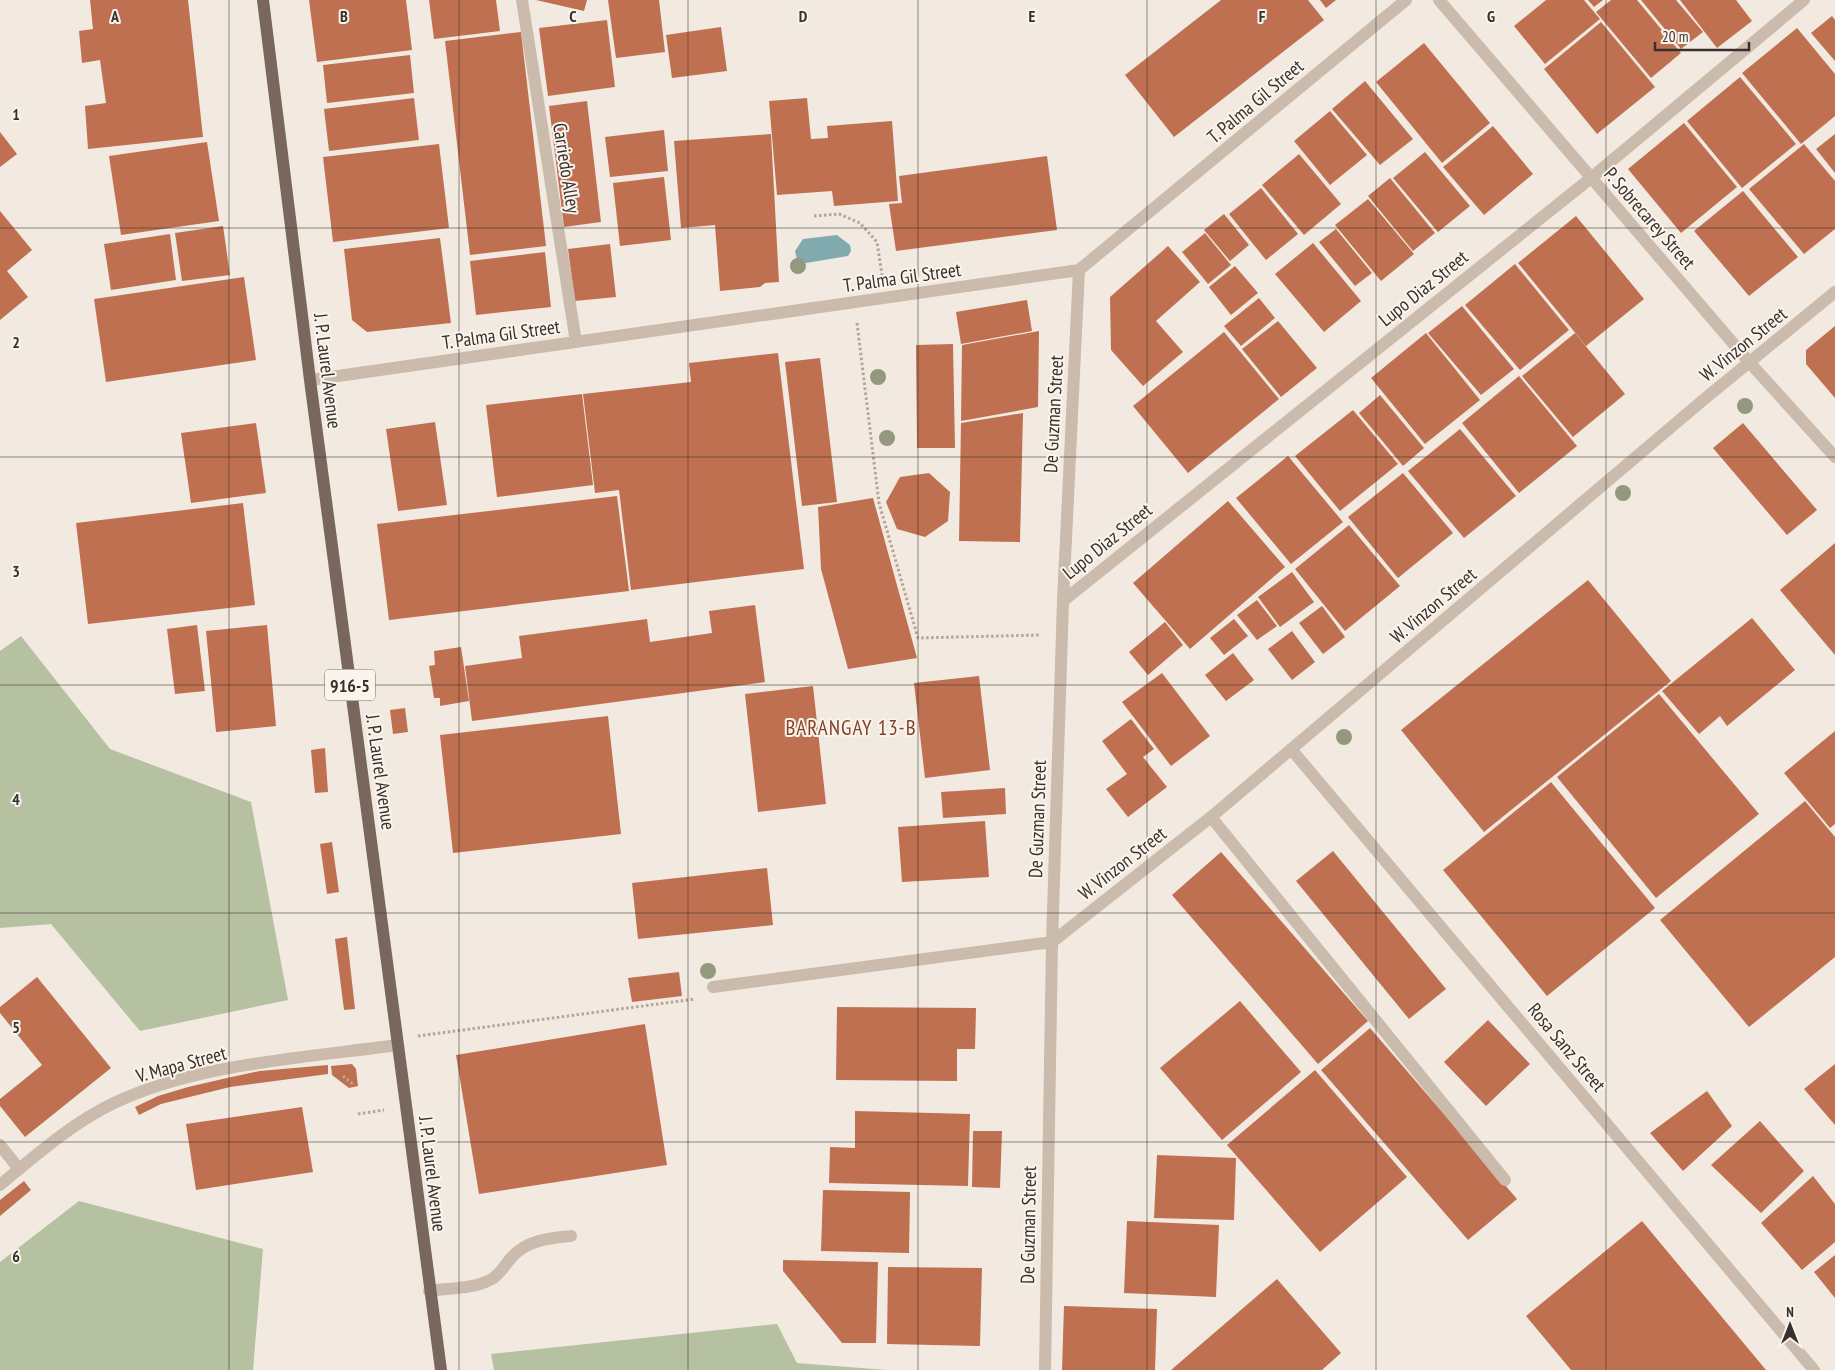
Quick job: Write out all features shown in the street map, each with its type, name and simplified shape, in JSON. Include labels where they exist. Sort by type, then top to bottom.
[{"type":"main road","name":"J. P. Laurel Avenue","points":[[263,0],[310,380],[429,1291],[441,1370]]},
{"type":"street","name":"Carriedo Alley","points":[[522,0],[576,342]]},
{"type":"street","name":"T. Palma Gil Street","points":[[310,380],[1079,270],[1406,0]]},
{"type":"street","name":"P. Sobrecarey Street","points":[[1439,0],[1750,363],[1835,457]]},
{"type":"street","name":"Lupo Diaz Street","points":[[1063,601],[1591,178],[1804,0]]},
{"type":"street","name":"De Guzman Street","points":[[1045,1370],[1052,942],[1063,601],[1079,270]]},
{"type":"street","name":"W. Vinzon Street","points":[[1052,942],[1211,817],[1835,292]]},
{"type":"street","name":"Rosa Sanz Street","points":[[1291,749],[1814,1370]]},
{"type":"street","points":[[1211,817],[1505,1180]]},
{"type":"street","points":[[713,987],[1052,942]]},
{"type":"street","name":"V. Mapa Street","points":[[0,1185],[75,1125],[115,1102],[184,1079],[228,1069],[397,1042]]},
{"type":"street","points":[[0,1145],[19,1169]]},
{"type":"street","points":[[429,1291],[488,1281],[498,1275],[512,1256],[522,1248],[543,1240],[571,1236]]},
{"type":"path","points":[[814,216],[839,214],[860,223],[877,242],[885,298]]},
{"type":"path","points":[[855,302],[879,503],[918,638],[1062,634]]},
{"type":"path","points":[[397,1042],[703,998],[713,987]]},
{"type":"path","points":[[336,1070],[353,1084]]},
{"type":"path","points":[[358,1114],[405,1107]]},
{"type":"green space","points":[[21,636],[110,749],[251,802],[288,1000],[140,1031],[51,924],[0,928],[0,651]]},
{"type":"green space","points":[[79,1201],[263,1249],[253,1370],[0,1370],[0,1262]]},
{"type":"green space","points":[[777,1324],[797,1363],[887,1370],[494,1370],[491,1354]]},
{"type":"water","points":[[837,235],[850,245],[851,251],[848,256],[806,263],[797,259],[795,251],[803,239]]},
{"type":"building","points":[[90,0],[188,0],[203,137],[88,149],[85,106],[106,103],[100,60],[82,63],[79,31],[93,29]]},
{"type":"building","points":[[309,0],[406,0],[412,50],[317,62]]},
{"type":"building","points":[[429,0],[496,0],[500,31],[434,39]]},
{"type":"building","points":[[536,0],[587,0],[584,11]]},
{"type":"building","points":[[608,0],[659,0],[665,52],[616,58]]},
{"type":"building","points":[[1221,0],[1308,0],[1324,20],[1174,137],[1125,75]]},
{"type":"building","points":[[1320,0],[1336,0],[1326,8]]},
{"type":"building","points":[[1546,0],[1584,0],[1600,19],[1545,64],[1514,26]]},
{"type":"building","points":[[1588,0],[1603,0],[1594,7]]},
{"type":"building","points":[[1611,0],[1637,0],[1681,53],[1651,78],[1596,12]]},
{"type":"building","points":[[1641,0],[1676,0],[1703,32],[1681,49]]},
{"type":"building","points":[[1680,0],[1736,0],[1752,21],[1717,48]]},
{"type":"building","points":[[1832,16],[1835,20],[1835,61],[1811,33]]},
{"type":"building","points":[[607,20],[615,87],[548,96],[539,28]]},
{"type":"building","points":[[1601,22],[1655,87],[1597,134],[1544,69]]},
{"type":"building","points":[[721,27],[727,71],[672,78],[666,35]]},
{"type":"building","points":[[1797,28],[1835,74],[1835,116],[1801,144],[1742,73]]},
{"type":"building","points":[[521,32],[546,246],[470,255],[445,41]]},
{"type":"building","points":[[1424,43],[1490,123],[1442,163],[1376,82]]},
{"type":"building","points":[[410,55],[414,93],[327,103],[323,65]]},
{"type":"building","points":[[1740,77],[1796,144],[1742,188],[1687,121]]},
{"type":"building","points":[[1365,81],[1413,139],[1380,165],[1332,109]]},
{"type":"building","points":[[414,98],[419,140],[329,151],[324,109]]},
{"type":"building","points":[[807,98],[811,139],[828,138],[827,126],[892,121],[898,201],[834,206],[832,191],[777,195],[769,101]]},
{"type":"building","points":[[587,101],[601,222],[564,227],[549,106]]},
{"type":"building","points":[[1330,111],[1367,155],[1330,185],[1294,141]]},
{"type":"building","points":[[1684,123],[1737,187],[1681,233],[1628,169]]},
{"type":"building","points":[[1493,126],[1533,174],[1484,215],[1443,167]]},
{"type":"building","points":[[664,130],[668,171],[610,177],[605,137]]},
{"type":"building","points":[[0,132],[17,154],[0,167]]},
{"type":"building","points":[[771,134],[779,282],[765,283],[760,287],[720,291],[715,225],[681,228],[674,141]]},
{"type":"building","points":[[1835,134],[1835,173],[1816,149]]},
{"type":"building","points":[[207,142],[219,221],[121,235],[109,156]]},
{"type":"building","points":[[439,144],[449,228],[333,242],[323,157]]},
{"type":"building","points":[[1804,144],[1835,181],[1835,229],[1804,254],[1749,189]]},
{"type":"building","points":[[1425,152],[1470,206],[1438,232],[1393,178]]},
{"type":"building","points":[[1299,154],[1341,204],[1304,235],[1262,185]]},
{"type":"building","points":[[1047,156],[1057,230],[896,251],[889,204],[902,203],[899,176]]},
{"type":"building","points":[[664,177],[671,240],[620,246],[613,183]]},
{"type":"building","points":[[1390,178],[1435,233],[1413,251],[1368,196]]},
{"type":"building","points":[[1261,188],[1298,234],[1266,260],[1229,214]]},
{"type":"building","points":[[1743,191],[1798,257],[1749,296],[1694,231]]},
{"type":"building","points":[[1368,199],[1414,254],[1381,281],[1335,225]]},
{"type":"building","points":[[0,211],[32,250],[7,271],[28,297],[0,320]]},
{"type":"building","points":[[1224,214],[1249,245],[1230,261],[1204,230]]},
{"type":"building","points":[[1576,216],[1644,299],[1586,346],[1518,263]]},
{"type":"building","points":[[223,226],[230,275],[182,281],[175,233]]},
{"type":"building","points":[[1336,229],[1372,273],[1355,286],[1319,242]]},
{"type":"building","points":[[1205,233],[1231,265],[1208,284],[1182,252]]},
{"type":"building","points":[[170,234],[176,280],[111,290],[104,244]]},
{"type":"building","points":[[440,238],[451,323],[367,332],[352,320],[344,249]]},
{"type":"building","points":[[1313,243],[1361,301],[1324,332],[1275,274]]},
{"type":"building","points":[[610,244],[616,297],[575,301],[568,249]]},
{"type":"building","points":[[1168,246],[1200,282],[1156,321],[1183,352],[1143,386],[1111,350],[1110,297]]},
{"type":"building","points":[[545,252],[551,307],[476,315],[470,261]]},
{"type":"building","points":[[1515,264],[1569,330],[1520,370],[1465,305]]},
{"type":"building","points":[[1235,266],[1258,293],[1231,315],[1209,287]]},
{"type":"building","points":[[244,277],[256,360],[106,382],[94,299]]},
{"type":"building","points":[[1259,298],[1275,318],[1241,346],[1224,326]]},
{"type":"building","points":[[1027,300],[1032,331],[961,344],[956,312]]},
{"type":"building","points":[[1462,306],[1514,369],[1481,395],[1428,333]]},
{"type":"building","points":[[1278,321],[1317,368],[1281,397],[1242,349]]},
{"type":"building","points":[[1835,326],[1835,398],[1806,364],[1806,350]]},
{"type":"building","points":[[1039,331],[1038,407],[961,421],[962,345]]},
{"type":"building","points":[[1224,332],[1279,399],[1188,473],[1133,406]]},
{"type":"building","points":[[1426,333],[1480,400],[1425,444],[1371,378]]},
{"type":"building","points":[[1575,333],[1625,394],[1573,437],[1522,376]]},
{"type":"building","points":[[953,344],[955,448],[917,448],[916,345]]},
{"type":"building","points":[[778,353],[804,569],[631,590],[619,490],[595,493],[583,394],[691,382],[689,363]]},
{"type":"building","points":[[820,358],[837,502],[802,506],[785,362]]},
{"type":"building","points":[[1519,376],[1577,446],[1519,493],[1462,423]]},
{"type":"building","points":[[582,394],[593,485],[497,497],[486,405]]},
{"type":"building","points":[[1380,395],[1424,448],[1403,466],[1359,413]]},
{"type":"building","points":[[1353,410],[1398,464],[1340,511],[1295,456]]},
{"type":"building","points":[[1023,413],[1020,542],[959,541],[961,423]]},
{"type":"building","points":[[435,422],[447,505],[398,511],[386,429]]},
{"type":"building","points":[[256,423],[266,493],[191,503],[181,433]]},
{"type":"building","points":[[1743,423],[1817,510],[1787,535],[1713,448]]},
{"type":"building","points":[[1460,429],[1516,496],[1464,538],[1408,471]]},
{"type":"building","points":[[1288,456],[1343,522],[1291,564],[1236,498]]},
{"type":"building","points":[[929,473],[950,492],[948,521],[925,537],[897,529],[886,502],[900,477]]},
{"type":"building","points":[[1403,473],[1453,533],[1398,578],[1348,517]]},
{"type":"building","points":[[617,496],[629,591],[389,620],[377,524]]},
{"type":"building","points":[[873,498],[917,658],[848,669],[821,569],[818,507]]},
{"type":"building","points":[[1228,501],[1285,567],[1190,649],[1133,583]]},
{"type":"building","points":[[243,503],[255,605],[88,624],[76,523]]},
{"type":"building","points":[[1349,525],[1400,586],[1345,631],[1295,569]]},
{"type":"building","points":[[1835,543],[1835,655],[1780,590]]},
{"type":"building","points":[[1292,572],[1314,602],[1280,627],[1258,597]]},
{"type":"building","points":[[1588,580],[1671,681],[1484,832],[1401,730]]},
{"type":"building","points":[[1257,600],[1277,626],[1257,640],[1237,615]]},
{"type":"building","points":[[755,605],[765,682],[472,721],[465,666],[522,658],[519,636],[647,619],[650,642],[712,633],[709,611]]},
{"type":"building","points":[[1322,606],[1345,637],[1323,654],[1299,623]]},
{"type":"building","points":[[1752,618],[1795,670],[1727,726],[1720,716],[1699,734],[1662,691]]},
{"type":"building","points":[[1234,619],[1248,636],[1224,655],[1210,638]]},
{"type":"building","points":[[1165,622],[1183,645],[1148,675],[1129,652]]},
{"type":"building","points":[[197,625],[205,691],[175,694],[167,629]]},
{"type":"building","points":[[267,625],[276,726],[216,732],[206,631]]},
{"type":"building","points":[[1292,631],[1315,662],[1292,680],[1268,649]]},
{"type":"building","points":[[461,647],[469,701],[440,706],[440,698],[434,698],[429,666],[435,665],[434,651]]},
{"type":"building","points":[[1233,653],[1254,680],[1226,701],[1205,675]]},
{"type":"building","points":[[1162,673],[1210,736],[1171,766],[1122,702]]},
{"type":"building","points":[[979,676],[990,770],[925,778],[914,683]]},
{"type":"building","points":[[813,686],[826,804],[758,812],[745,694]]},
{"type":"building","points":[[1659,694],[1759,814],[1656,898],[1557,777]]},
{"type":"building","points":[[405,708],[408,732],[393,734],[390,710]]},
{"type":"building","points":[[608,716],[621,834],[453,853],[440,735]]},
{"type":"building","points":[[1131,719],[1154,749],[1143,757],[1167,787],[1128,817],[1106,789],[1127,774],[1102,741]]},
{"type":"building","points":[[1835,731],[1835,824],[1830,828],[1784,773]]},
{"type":"building","points":[[325,748],[328,792],[315,793],[311,750]]},
{"type":"building","points":[[1551,782],[1655,908],[1547,996],[1443,870]]},
{"type":"building","points":[[1005,788],[1006,814],[943,818],[941,792]]},
{"type":"building","points":[[1805,801],[1835,837],[1835,957],[1749,1027],[1660,920]]},
{"type":"building","points":[[985,821],[989,877],[902,882],[898,827]]},
{"type":"building","points":[[332,842],[339,892],[327,894],[320,844]]},
{"type":"building","points":[[1333,851],[1446,989],[1409,1019],[1296,881]]},
{"type":"building","points":[[1221,852],[1368,1021],[1318,1064],[1172,895]]},
{"type":"building","points":[[767,868],[773,925],[638,939],[632,883]]},
{"type":"building","points":[[347,937],[355,1009],[344,1010],[335,939]]},
{"type":"building","points":[[679,972],[682,996],[632,1002],[628,978]]},
{"type":"building","points":[[37,977],[111,1068],[25,1137],[0,1106],[0,1099],[42,1065],[0,1013],[0,1007]]},
{"type":"building","points":[[1240,1001],[1301,1072],[1222,1140],[1160,1068]]},
{"type":"building","points":[[837,1007],[976,1008],[975,1049],[957,1049],[957,1081],[836,1080]]},
{"type":"building","points":[[1488,1020],[1530,1064],[1486,1106],[1444,1062]]},
{"type":"building","points":[[645,1024],[667,1165],[479,1194],[456,1055]]},
{"type":"building","points":[[1370,1028],[1517,1199],[1468,1240],[1321,1070]]},
{"type":"building","points":[[352,1064],[356,1069],[358,1086],[349,1088],[332,1075],[331,1066]]},
{"type":"building","points":[[1835,1064],[1835,1125],[1804,1089]]},
{"type":"building","points":[[328,1065],[328,1074],[230,1087],[161,1104],[139,1115],[135,1107],[158,1096],[227,1078],[260,1071]]},
{"type":"building","points":[[1315,1070],[1407,1177],[1320,1252],[1227,1145]]},
{"type":"building","points":[[1707,1091],[1732,1126],[1683,1171],[1650,1133]]},
{"type":"building","points":[[302,1107],[313,1172],[196,1190],[186,1124]]},
{"type":"building","points":[[855,1111],[970,1114],[968,1186],[829,1183],[830,1147],[855,1148]]},
{"type":"building","points":[[1760,1121],[1804,1171],[1761,1213],[1711,1165]]},
{"type":"building","points":[[973,1131],[1002,1131],[1000,1188],[972,1187]]},
{"type":"building","points":[[1157,1155],[1236,1158],[1234,1220],[1154,1218]]},
{"type":"building","points":[[1813,1176],[1835,1204],[1835,1242],[1802,1270],[1761,1223]]},
{"type":"building","points":[[24,1181],[31,1190],[0,1216],[0,1200]]},
{"type":"building","points":[[823,1190],[910,1192],[909,1253],[821,1251]]},
{"type":"building","points":[[1127,1221],[1219,1225],[1216,1297],[1124,1293]]},
{"type":"building","points":[[1642,1221],[1766,1370],[1571,1370],[1526,1316]]},
{"type":"building","points":[[1835,1255],[1835,1298],[1814,1272]]},
{"type":"building","points":[[783,1260],[878,1262],[876,1343],[842,1343],[783,1271]]},
{"type":"building","points":[[888,1267],[982,1268],[980,1346],[887,1344]]},
{"type":"building","points":[[1277,1279],[1341,1353],[1322,1370],[1171,1370]]},
{"type":"building","points":[[1064,1306],[1157,1309],[1155,1370],[1062,1370]]},
{"type":"district","name":"BARANGAY 13-B","points":[[851,727]]}]
